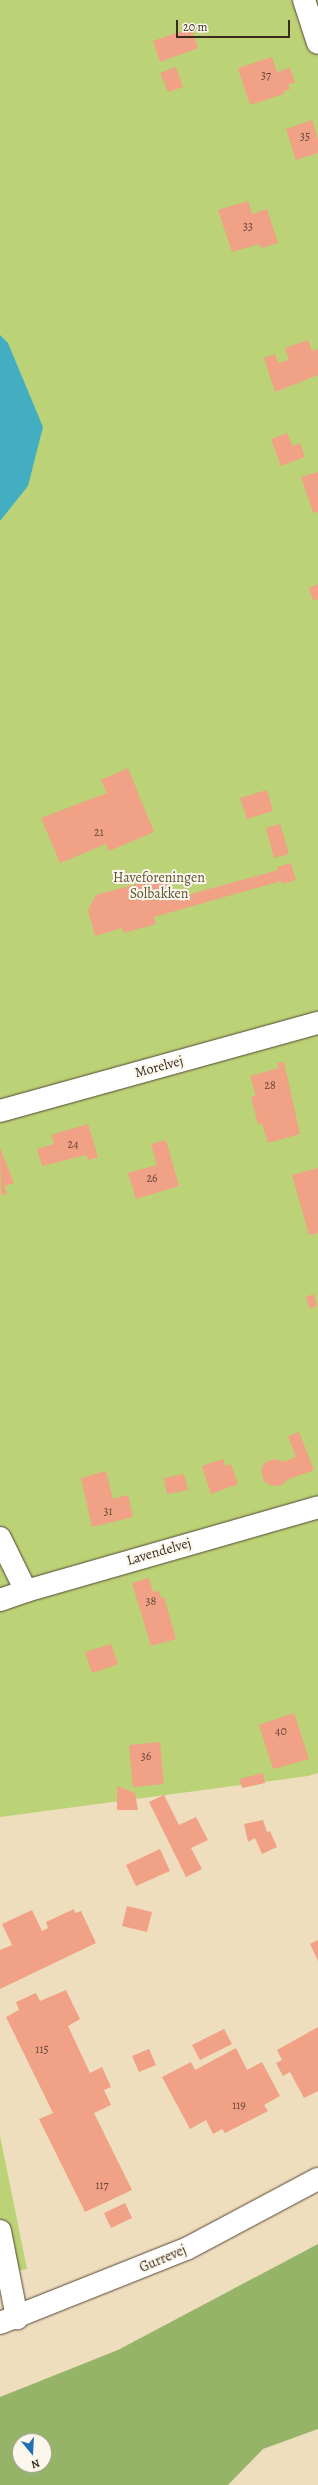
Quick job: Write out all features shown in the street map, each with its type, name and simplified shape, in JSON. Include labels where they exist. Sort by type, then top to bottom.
[{"type":"street","points":[[304,0],[318,43]]},
{"type":"street","name":"Morelvej","points":[[0,1110],[318,1023]]},
{"type":"street","name":"Lavendelvej","points":[[0,1600],[26,1591],[318,1507]]},
{"type":"street","points":[[0,1538],[26,1591]]},
{"type":"street","name":"Gurrevej","points":[[9,2321],[188,2248],[318,2179]]},
{"type":"street","points":[[0,2231],[9,2321]]},
{"type":"green space","name":"Haveforeningen Solbakken","points":[[0,0],[318,0],[318,1773],[308,1776],[0,1817]]},
{"type":"green space","points":[[0,2136],[27,2269],[0,2273]]},
{"type":"green space","points":[[318,2244],[318,2429],[263,2449],[228,2485],[0,2485],[0,2397],[118,2350]]},
{"type":"water","points":[[0,335],[8,343],[43,427],[28,486],[0,521]]},
{"type":"building","points":[[191,28],[198,48],[160,62],[153,41]]},
{"type":"building","points":[[272,57],[277,72],[290,68],[295,83],[288,84],[290,89],[284,91],[284,94],[250,105],[238,68]]},
{"type":"building","points":[[176,67],[183,87],[168,92],[160,73]]},
{"type":"building","points":[[312,120],[318,140],[318,153],[296,160],[286,129]]},
{"type":"building","points":[[248,201],[252,214],[267,209],[278,243],[261,248],[259,244],[232,252],[218,210]]},
{"type":"building","points":[[308,340],[312,351],[318,349],[318,375],[275,392],[264,358],[275,354],[278,363],[289,360],[285,348]]},
{"type":"building","points":[[287,433],[293,446],[300,443],[305,457],[281,466],[271,439]]},
{"type":"building","points":[[318,472],[318,512],[313,513],[301,477]]},
{"type":"building","points":[[318,584],[318,599],[313,601],[309,588]]},
{"type":"building","points":[[128,768],[154,832],[109,851],[106,844],[60,863],[41,818],[107,793],[101,780]]},
{"type":"building","points":[[267,790],[273,811],[247,819],[240,798]]},
{"type":"building","points":[[280,824],[289,854],[274,858],[266,828]]},
{"type":"building","points":[[291,863],[296,880],[282,884],[281,881],[154,917],[156,924],[123,933],[122,928],[95,936],[88,910],[96,895],[167,876],[173,899],[278,870],[277,867]]},
{"type":"building","points":[[284,1062],[300,1134],[268,1143],[262,1123],[258,1124],[251,1097],[256,1095],[250,1076],[279,1068],[277,1063]]},
{"type":"building","points":[[88,1124],[98,1157],[88,1160],[86,1155],[42,1166],[37,1149],[54,1144],[51,1135]]},
{"type":"building","points":[[166,1140],[179,1186],[136,1199],[128,1173],[157,1165],[151,1144]]},
{"type":"building","points":[[0,1148],[14,1183],[4,1186],[7,1194],[1,1195]]},
{"type":"building","points":[[318,1168],[318,1233],[309,1235],[292,1175]]},
{"type":"building","points":[[314,1294],[317,1306],[310,1309],[306,1297]]},
{"type":"building","points":[[299,1432],[314,1470],[289,1479],[282,1485],[272,1486],[264,1481],[261,1471],[264,1463],[275,1459],[283,1462],[296,1457],[288,1436]]},
{"type":"building","points":[[223,1459],[225,1466],[231,1464],[238,1484],[211,1494],[202,1466]]},
{"type":"building","points":[[106,1471],[113,1499],[128,1495],[133,1517],[92,1527],[81,1478]]},
{"type":"building","points":[[184,1474],[188,1490],[167,1494],[164,1478]]},
{"type":"building","points":[[149,1578],[153,1592],[159,1591],[161,1598],[164,1597],[176,1639],[151,1646],[132,1583]]},
{"type":"building","points":[[111,1644],[118,1664],[92,1673],[85,1652]]},
{"type":"building","points":[[294,1713],[309,1759],[273,1769],[259,1725]]},
{"type":"building","points":[[160,1742],[164,1784],[133,1787],[129,1745]]},
{"type":"building","points":[[263,1773],[265,1783],[242,1788],[239,1779]]},
{"type":"building","points":[[117,1786],[135,1793],[138,1810],[117,1810]]},
{"type":"building","points":[[164,1795],[179,1825],[196,1817],[208,1840],[191,1848],[202,1869],[186,1877],[149,1802]]},
{"type":"building","points":[[263,1820],[267,1832],[270,1831],[277,1847],[262,1854],[255,1838],[248,1842],[244,1824]]},
{"type":"building","points":[[160,1849],[170,1871],[136,1886],[126,1865]]},
{"type":"building","points":[[127,1906],[152,1912],[147,1932],[122,1926]]},
{"type":"building","points":[[74,1909],[75,1913],[81,1911],[96,1943],[0,1989],[0,1950],[12,1945],[2,1924],[32,1910],[42,1931],[48,1928],[46,1922]]},
{"type":"building","points":[[318,1940],[318,1961],[310,1944]]},
{"type":"building","points":[[66,1990],[80,2019],[68,2026],[90,2073],[102,2067],[111,2087],[104,2090],[111,2105],[94,2113],[132,2190],[85,2212],[39,2119],[53,2113],[6,2017],[19,2010],[16,2002],[36,1993],[40,2001]]},
{"type":"building","points":[[318,2027],[318,2091],[304,2098],[290,2072],[283,2076],[276,2063],[282,2060],[277,2050]]},
{"type":"building","points":[[224,2029],[232,2044],[200,2060],[192,2045]]},
{"type":"building","points":[[236,2048],[247,2070],[262,2062],[280,2096],[264,2105],[268,2111],[225,2133],[222,2129],[213,2134],[206,2120],[190,2129],[162,2077],[191,2062],[195,2070]]},
{"type":"building","points":[[149,2049],[156,2065],[139,2072],[132,2056]]},
{"type":"building","points":[[125,2203],[132,2218],[111,2228],[104,2213]]}]
